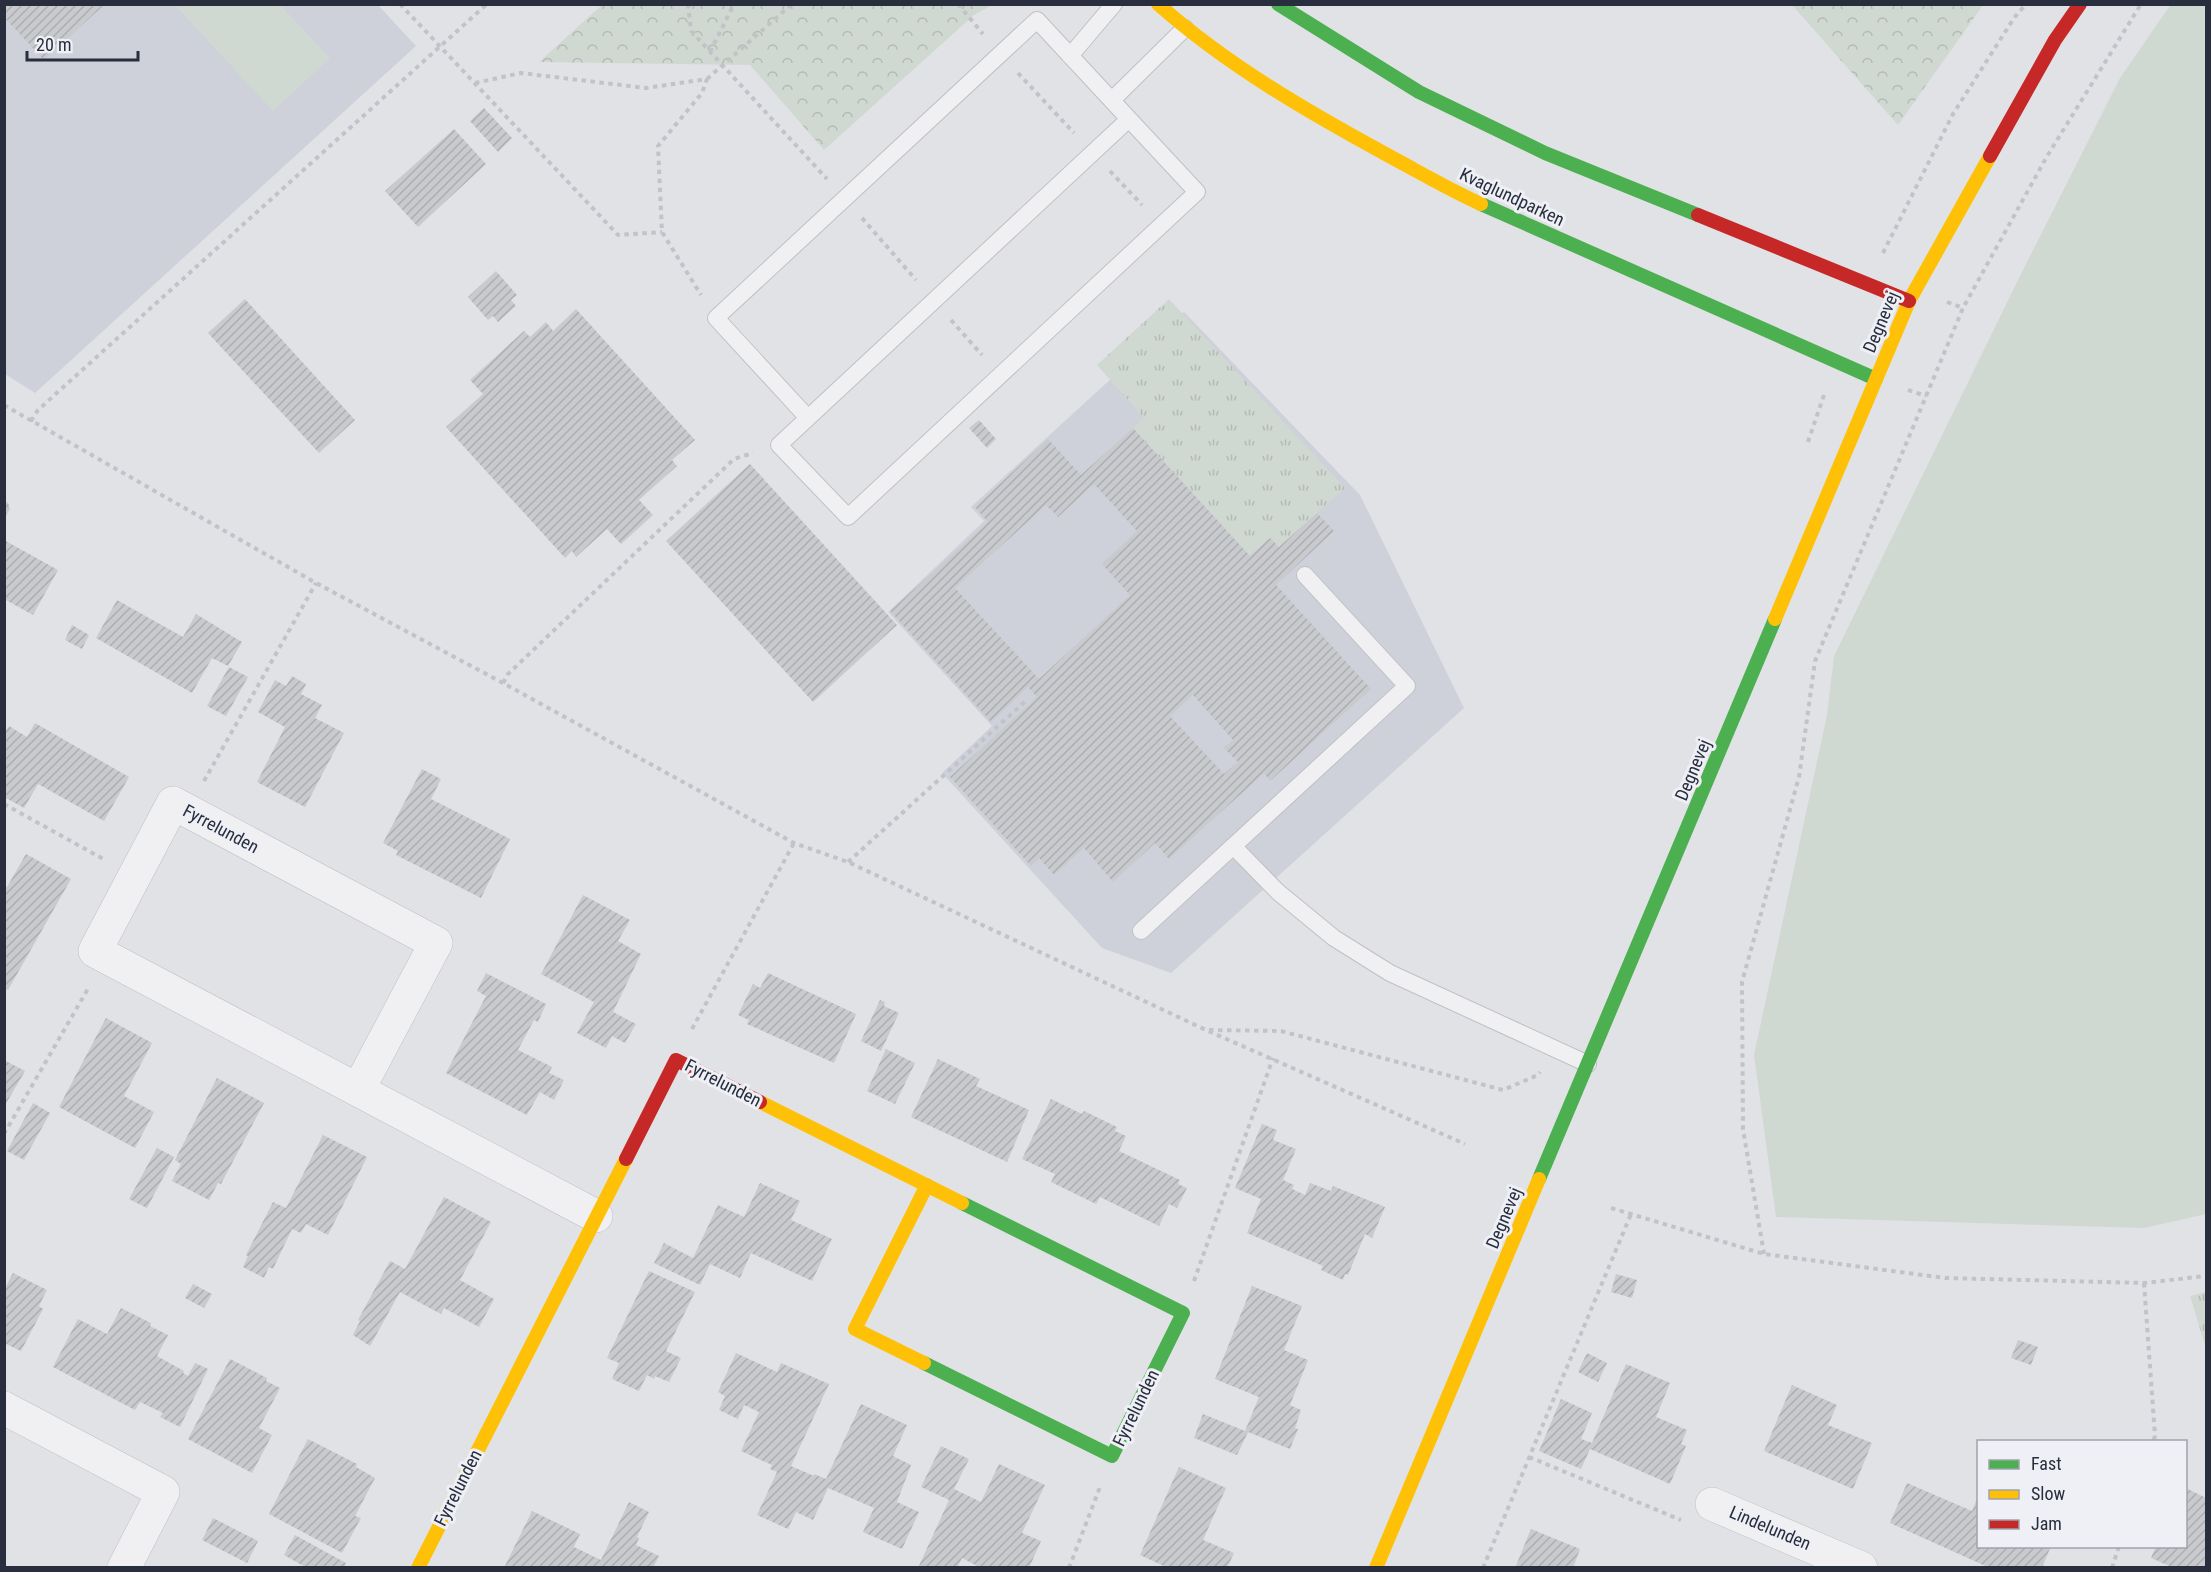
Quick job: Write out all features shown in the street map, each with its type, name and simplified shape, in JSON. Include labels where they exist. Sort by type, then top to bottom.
[{"type":"street","name":"Kvaglundparken","points":[[1158,4],[1185,28],[1241,68],[1332,124],[1470,200],[1876,379]]},
{"type":"street","points":[[1278,4],[1419,92],[1545,153],[1909,301]]},
{"type":"street","name":"Degnevej","points":[[1376,1568],[1909,301],[2055,40],[2080,4]]},
{"type":"street","name":"Fyrrelunden","points":[[95,951],[173,803],[436,943],[358,1090]]},
{"type":"street","points":[[95,951],[596,1216]]},
{"type":"street","name":"Fyrrelunden","points":[[418,1568],[676,1060],[927,1185],[1183,1313],[1112,1456],[855,1329],[927,1185]]},
{"type":"street","points":[[4,1408],[164,1492],[124,1568]]},
{"type":"street","name":"Lindelunden","points":[[1712,1504],[1861,1568]]},
{"type":"lane","points":[[1070,56],[1114,4]]},
{"type":"lane","points":[[808,418],[716,318],[1037,20],[1197,192],[848,518],[779,445],[1093,153],[1129,119]]},
{"type":"lane","points":[[1112,100],[1185,28]]},
{"type":"lane","points":[[1141,931],[1407,686],[1305,575]]},
{"type":"lane","points":[[1233,846],[1278,892],[1334,938],[1390,973],[1588,1064]]},
{"type":"path","points":[[400,4],[618,235],[662,232]]},
{"type":"path","points":[[31,421],[38,410],[487,4]]},
{"type":"path","points":[[710,52],[734,4]]},
{"type":"path","points":[[716,318],[662,232],[658,146],[702,93],[707,79],[792,4]]},
{"type":"path","points":[[958,4],[1000,54],[1161,225]]},
{"type":"path","points":[[1764,1254],[1743,1130],[1742,982],[1799,777],[1815,661],[1963,308],[2046,158],[2141,4]]},
{"type":"path","points":[[475,83],[521,73],[646,88],[707,79]]},
{"type":"path","points":[[4,405],[316,583],[794,843],[848,862],[1206,1030],[1465,1144]]},
{"type":"path","points":[[503,683],[508,674],[735,459],[779,445]]},
{"type":"path","points":[[173,803],[196,795],[316,583]]},
{"type":"path","points":[[848,862],[1028,699]]},
{"type":"path","points":[[4,804],[134,876]]},
{"type":"path","points":[[676,1060],[794,843]]},
{"type":"path","points":[[4,1134],[91,982],[95,951]]},
{"type":"path","points":[[1206,1030],[1281,1031],[1503,1090]]},
{"type":"path","points":[[1183,1313],[1274,1058]]},
{"type":"path","points":[[1611,1208],[1764,1254],[1945,1278],[2144,1283],[2206,1276]]},
{"type":"path","points":[[1483,1568],[1631,1214]]},
{"type":"path","points":[[2144,1283],[2154,1440]]},
{"type":"path","points":[[1069,1568],[1112,1456]]},
{"type":"path","points":[[1529,1457],[1687,1522],[1712,1504]]},
{"type":"path","points":[[2112,1568],[2118,1548]]},
{"type":"shaded area","points":[[4,5],[378,5],[416,46],[35,393],[5,374]]},
{"type":"shaded area","points":[[1184,312],[1360,495],[1464,708],[1171,973],[1102,948],[942,773],[992,726],[888,612],[984,521],[971,507]]},
{"type":"green space","points":[[603,4],[992,5],[974,15],[824,150],[750,65],[539,62]]},
{"type":"green space","points":[[2171,4],[2206,5],[2206,1214],[2144,1228],[1776,1217],[1754,1055],[1827,715],[1834,656],[2021,274],[2120,78]]},
{"type":"green space","points":[[175,5],[280,5],[330,58],[273,111]]},
{"type":"green space","points":[[1792,5],[1983,5],[1898,125]]},
{"type":"green space","points":[[1169,299],[1345,488],[1279,547],[1270,538],[1250,556],[1133,428],[1144,418],[1097,365]]},
{"type":"green space","points":[[2206,1292],[2206,1348],[2190,1296]]},
{"type":"building","points":[[4,4],[105,4],[44,60],[4,17]]},
{"type":"building","points":[[484,108],[512,138],[498,152],[470,121]]},
{"type":"building","points":[[454,129],[486,164],[418,227],[385,191]]},
{"type":"building","points":[[496,271],[517,295],[511,300],[516,306],[498,322],[493,316],[488,320],[468,297]]},
{"type":"building","points":[[245,299],[355,420],[319,453],[208,333]]},
{"type":"building","points":[[576,309],[695,440],[672,460],[677,466],[639,500],[653,515],[621,544],[607,529],[576,557],[572,551],[565,558],[446,427],[483,394],[470,380],[524,331],[530,337],[546,322],[553,331]]},
{"type":"building","points":[[979,420],[996,439],[987,448],[969,428]]},
{"type":"building","points":[[1133,428],[1250,556],[1270,538],[1279,547],[1317,513],[1334,531],[1276,585],[1371,689],[1270,781],[1264,773],[1169,859],[1155,843],[1113,882],[1084,848],[1054,875],[1039,858],[1031,866],[950,777],[1037,697],[1028,687],[991,722],[890,611],[988,522],[975,507],[1048,439],[1081,475]],"holes":[[[1094,484],[1137,531],[1102,564],[1130,595],[1039,679],[955,588],[1046,505],[1058,517]],[[1193,695],[1233,740],[1224,748],[1238,762],[1224,774],[1170,716]]]},
{"type":"building","points":[[750,464],[897,625],[813,702],[666,541]]},
{"type":"building","points":[[4,501],[8,503],[10,509],[4,519]]},
{"type":"building","points":[[4,540],[58,570],[33,615],[4,599]]},
{"type":"building","points":[[117,600],[183,637],[196,614],[242,642],[228,666],[212,658],[192,693],[96,638]]},
{"type":"building","points":[[72,625],[89,635],[82,649],[65,640]]},
{"type":"building","points":[[229,667],[248,677],[226,716],[207,706]]},
{"type":"building","points":[[292,676],[306,684],[301,694],[322,705],[315,718],[344,733],[305,807],[257,782],[285,727],[258,712],[275,680],[286,686]]},
{"type":"building","points":[[35,723],[129,777],[104,821],[38,784],[24,808],[4,797],[4,734],[9,726],[27,737]]},
{"type":"building","points":[[422,769],[441,779],[431,799],[510,839],[481,898],[396,855],[398,851],[383,843]]},
{"type":"building","points":[[26,854],[71,879],[8,990],[4,988],[4,886],[7,887]]},
{"type":"building","points":[[583,895],[630,920],[618,941],[641,954],[613,1012],[636,1024],[625,1043],[612,1036],[606,1048],[577,1033],[594,1002],[541,974]]},
{"type":"building","points":[[486,973],[546,1004],[538,1022],[534,1020],[518,1050],[552,1067],[549,1073],[564,1080],[554,1100],[540,1092],[527,1115],[446,1073],[486,996],[477,991]]},
{"type":"building","points":[[768,973],[856,1014],[834,1063],[747,1024],[749,1020],[738,1015],[753,984],[760,988]]},
{"type":"building","points":[[880,1000],[885,1002],[884,1006],[899,1013],[881,1051],[861,1041]]},
{"type":"building","points":[[106,1018],[152,1043],[124,1096],[154,1112],[135,1148],[59,1107]]},
{"type":"building","points":[[886,1049],[915,1063],[895,1104],[867,1091]]},
{"type":"building","points":[[938,1059],[980,1079],[976,1086],[1029,1110],[1007,1162],[911,1117]]},
{"type":"building","points":[[4,1060],[25,1071],[4,1107]]},
{"type":"building","points":[[217,1078],[264,1103],[221,1184],[218,1183],[209,1200],[172,1181],[181,1164],[175,1160]]},
{"type":"building","points":[[1051,1099],[1082,1114],[1084,1111],[1117,1127],[1115,1131],[1126,1136],[1119,1151],[1180,1180],[1178,1184],[1187,1188],[1177,1208],[1169,1204],[1159,1226],[1100,1197],[1096,1204],[1051,1182],[1055,1174],[1022,1159]]},
{"type":"building","points":[[33,1103],[50,1113],[24,1160],[7,1151]]},
{"type":"building","points":[[1262,1124],[1277,1130],[1273,1140],[1296,1149],[1283,1180],[1294,1185],[1292,1189],[1305,1195],[1310,1183],[1331,1191],[1333,1186],[1385,1207],[1372,1238],[1365,1234],[1348,1275],[1345,1274],[1343,1280],[1321,1270],[1323,1266],[1247,1233],[1261,1199],[1235,1188]]},
{"type":"building","points":[[323,1135],[367,1157],[328,1235],[306,1224],[301,1233],[292,1229],[273,1269],[269,1267],[264,1278],[243,1267],[248,1256],[246,1255],[273,1202],[286,1208]]},
{"type":"building","points":[[157,1148],[174,1157],[147,1208],[129,1199]]},
{"type":"building","points":[[760,1183],[800,1201],[791,1220],[832,1239],[812,1281],[751,1253],[740,1278],[710,1264],[700,1285],[654,1263],[664,1243],[693,1258],[718,1205],[744,1217]]},
{"type":"building","points":[[444,1197],[491,1222],[460,1280],[494,1299],[479,1327],[444,1308],[441,1314],[400,1292],[370,1346],[353,1335],[360,1321],[358,1320],[390,1261],[405,1269]]},
{"type":"building","points":[[649,1271],[695,1292],[666,1351],[681,1358],[669,1382],[647,1375],[639,1391],[612,1379],[619,1363],[607,1358]]},
{"type":"building","points":[[13,1273],[47,1290],[39,1306],[43,1309],[21,1351],[4,1343],[4,1290]]},
{"type":"building","points":[[1616,1274],[1637,1280],[1632,1298],[1611,1292]]},
{"type":"building","points":[[193,1284],[212,1294],[204,1308],[185,1298]]},
{"type":"building","points":[[1252,1286],[1302,1306],[1284,1350],[1308,1360],[1290,1405],[1301,1410],[1295,1428],[1298,1429],[1290,1449],[1248,1432],[1237,1455],[1194,1438],[1203,1414],[1245,1431],[1259,1397],[1215,1379]]},
{"type":"building","points":[[121,1308],[151,1323],[150,1326],[168,1335],[157,1356],[184,1371],[183,1373],[188,1376],[195,1363],[208,1369],[180,1427],[160,1417],[163,1413],[140,1402],[135,1410],[53,1367],[78,1319],[107,1334]]},
{"type":"building","points":[[2018,1340],[2038,1347],[2031,1365],[2011,1358]]},
{"type":"building","points":[[736,1353],[777,1372],[781,1363],[829,1384],[791,1466],[814,1476],[814,1474],[826,1479],[861,1404],[907,1425],[893,1456],[911,1465],[897,1502],[919,1512],[902,1549],[863,1532],[874,1508],[828,1488],[813,1520],[796,1512],[788,1529],[757,1515],[777,1472],[770,1469],[772,1465],[741,1451],[759,1412],[744,1405],[738,1419],[719,1410],[725,1396],[718,1392]]},
{"type":"building","points":[[1587,1353],[1607,1363],[1598,1382],[1578,1372]]},
{"type":"building","points":[[230,1359],[267,1378],[266,1381],[280,1388],[259,1428],[272,1435],[252,1473],[188,1439]]},
{"type":"building","points":[[1626,1364],[1670,1383],[1656,1417],[1687,1430],[1681,1444],[1686,1446],[1670,1484],[1590,1449],[1581,1469],[1539,1451],[1561,1399],[1592,1413],[1581,1439],[1592,1443]]},
{"type":"building","points":[[1792,1385],[1837,1405],[1828,1425],[1872,1443],[1853,1489],[1764,1451]]},
{"type":"building","points":[[308,1439],[357,1464],[356,1467],[375,1478],[355,1516],[361,1518],[342,1553],[269,1514]]},
{"type":"building","points":[[941,1446],[969,1459],[954,1489],[981,1502],[999,1464],[1045,1485],[1022,1533],[1041,1541],[1029,1568],[981,1568],[962,1558],[957,1568],[918,1568],[949,1500],[921,1487]]},
{"type":"building","points":[[1179,1467],[1226,1488],[1203,1540],[1234,1553],[1227,1568],[1168,1568],[1140,1555]]},
{"type":"building","points":[[1907,1483],[1972,1511],[1977,1498],[1977,1548],[2050,1548],[2042,1568],[1990,1568],[1890,1523]]},
{"type":"building","points":[[2187,1488],[2206,1498],[2206,1568],[2174,1568],[2151,1558],[2155,1548],[2187,1548]]},
{"type":"building","points":[[629,1502],[649,1512],[637,1537],[639,1538],[636,1545],[659,1556],[653,1568],[504,1568],[532,1511],[580,1534],[574,1547],[601,1560]]},
{"type":"building","points":[[213,1518],[258,1541],[247,1563],[202,1540]]},
{"type":"building","points":[[1531,1529],[1580,1549],[1573,1568],[1515,1568]]},
{"type":"building","points":[[295,1535],[346,1563],[344,1568],[307,1568],[284,1555]]},
{"type":"traffic: fast","points":[[1278,4],[1419,92],[1545,153],[1698,215]]},
{"type":"traffic: fast","points":[[1481,204],[1876,379]]},
{"type":"traffic: fast","points":[[1539,1179],[1775,619]]},
{"type":"traffic: fast","points":[[924,1363],[1112,1456],[1183,1313],[962,1203]]},
{"type":"traffic: slow","points":[[1158,4],[1213,48],[1300,106],[1481,204]]},
{"type":"traffic: slow","points":[[1775,619],[1909,301],[1990,156]]},
{"type":"traffic: slow","points":[[760,1102],[962,1203]]},
{"type":"traffic: slow","points":[[418,1568],[626,1159]]},
{"type":"traffic: slow","points":[[1376,1568],[1539,1179]]},
{"type":"traffic: slow","points":[[924,1363],[855,1329],[927,1185]]},
{"type":"traffic: jam","points":[[1990,156],[2055,40],[2080,4]]},
{"type":"traffic: jam","points":[[1698,215],[1909,301]]},
{"type":"traffic: jam","points":[[626,1159],[676,1060],[760,1102]]}]
